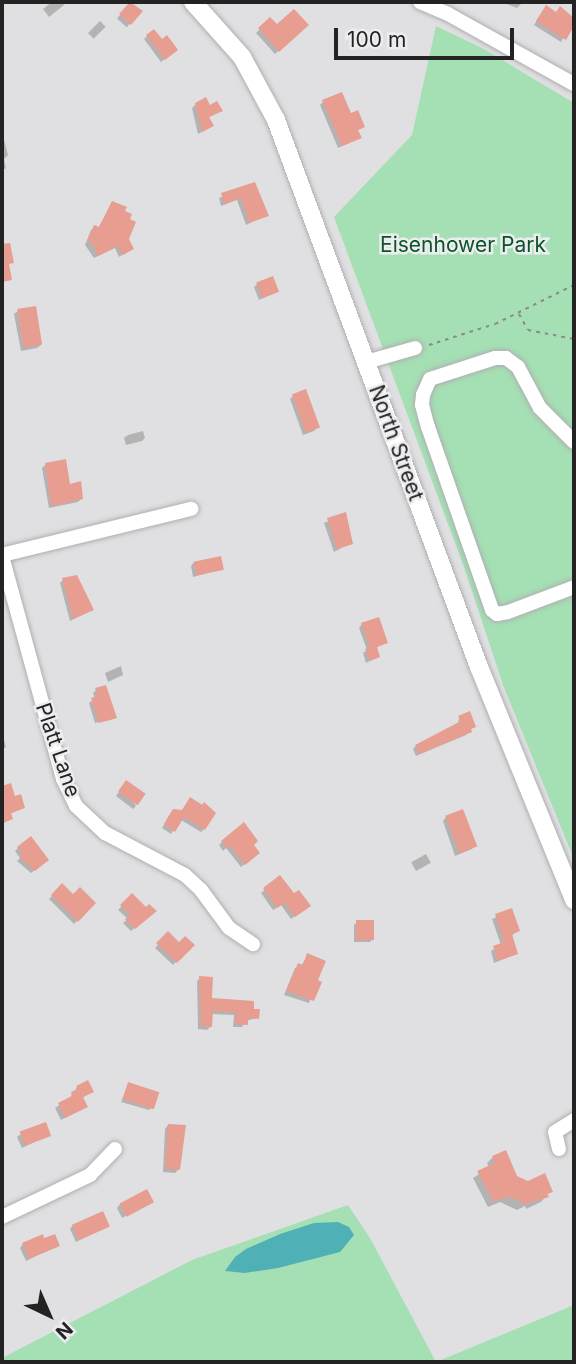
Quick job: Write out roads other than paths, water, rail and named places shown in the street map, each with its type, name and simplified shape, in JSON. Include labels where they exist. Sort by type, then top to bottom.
[{"type":"main road","name":"North Street","points":[[193,2],[231,43],[267,100],[479,667],[574,900]]},
{"type":"street","points":[[420,2],[448,13],[574,84]]},
{"type":"street","points":[[366,362],[415,348]]},
{"type":"street","points":[[574,442],[540,408],[523,373],[506,358],[495,358],[430,379],[423,394],[422,405],[428,427],[492,610],[497,614],[508,612],[574,587]]},
{"type":"street","points":[[2,555],[191,509]]},
{"type":"street","name":"Platt Lane","points":[[2,555],[4,584],[63,779],[76,806],[106,833],[185,875],[201,890],[229,928],[253,944]]},
{"type":"street","points":[[559,1149],[555,1132],[574,1120]]},
{"type":"street","points":[[2,1216],[90,1175],[115,1149]]},
{"type":"water","points":[[338,1222],[349,1227],[354,1235],[340,1252],[278,1268],[245,1273],[225,1271],[235,1257],[246,1249],[280,1234],[314,1223]]},
{"type":"park label","name":"Eisenhower Park","points":[[463,245]]}]
